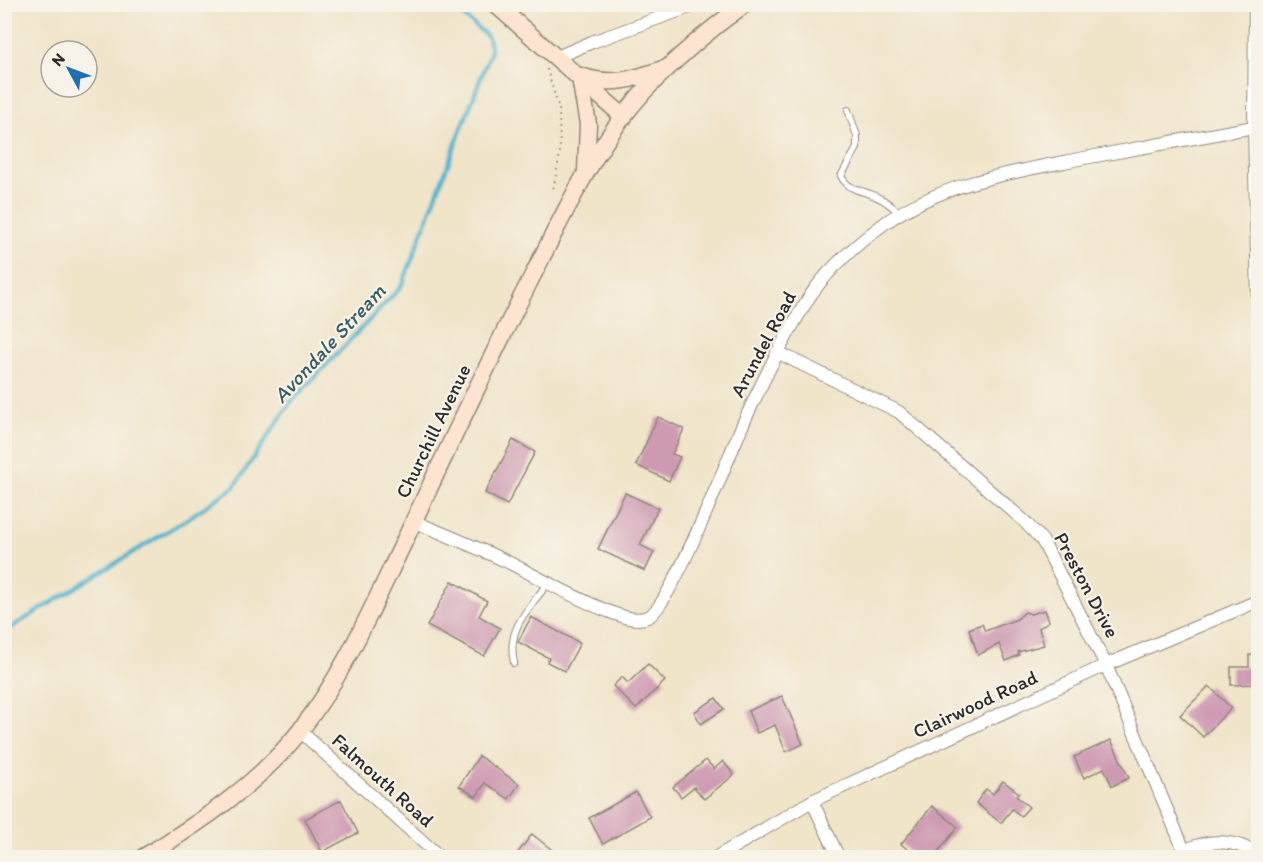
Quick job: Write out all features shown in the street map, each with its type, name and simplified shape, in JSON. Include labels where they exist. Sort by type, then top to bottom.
[{"type":"main road","points":[[495,4],[551,61],[579,76],[597,81],[618,82],[670,67]]},
{"type":"main road","name":"Churchill Avenue","points":[[142,858],[182,833],[236,794],[300,731],[350,651],[517,305],[586,172],[624,117],[651,84],[696,41],[744,4]]},
{"type":"main road","points":[[579,76],[624,117]]},
{"type":"main road","points":[[579,76],[585,93],[588,124],[586,172]]},
{"type":"street","points":[[551,61],[592,42],[698,4]]},
{"type":"street","points":[[1255,4],[1254,127],[1258,299]]},
{"type":"street","name":"Arundel Road","points":[[413,521],[508,562],[610,612],[635,619],[648,617],[657,610],[676,578],[777,352],[812,294],[856,246],[900,213],[968,183],[1018,171],[1254,127]]},
{"type":"street","name":"Preston Drive","points":[[777,352],[899,412],[1038,534],[1048,549],[1106,665],[1184,850]]},
{"type":"street","name":"Clairwood Road","points":[[715,858],[812,801],[1106,665],[1258,601]]},
{"type":"street","name":"Falmouth Road","points":[[300,731],[441,858]]},
{"type":"street","points":[[812,801],[839,858]]},
{"type":"street","points":[[1173,858],[1184,850],[1206,843],[1229,843],[1251,850],[1258,855]]},
{"type":"lane","points":[[848,110],[857,136],[857,148],[841,176],[845,183],[882,199],[900,213]]},
{"type":"lane","points":[[514,663],[511,644],[516,628],[548,583]]},
{"type":"path","points":[[551,61],[559,109],[560,154],[553,190]]},
{"type":"building","points":[[658,417],[684,429],[672,454],[680,457],[669,481],[636,465]]},
{"type":"building","points":[[513,440],[535,452],[507,505],[485,493]]},
{"type":"building","points":[[625,493],[658,508],[640,545],[654,552],[645,571],[598,549]]},
{"type":"building","points":[[452,581],[487,601],[479,616],[500,628],[484,656],[427,626]]},
{"type":"building","points":[[1045,610],[1049,621],[1039,628],[1044,645],[1018,652],[1019,655],[1006,661],[999,644],[978,655],[969,629],[982,624],[985,631],[1017,619],[1025,612],[1031,614]]},
{"type":"building","points":[[531,617],[580,643],[565,671],[547,662],[549,658],[518,642]]},
{"type":"building","points":[[1249,655],[1258,655],[1258,684],[1231,685],[1231,667],[1249,667]]},
{"type":"building","points":[[648,664],[665,681],[636,709],[613,686],[622,677],[628,683]]},
{"type":"building","points":[[1209,686],[1231,708],[1203,737],[1180,715]]},
{"type":"building","points":[[782,696],[803,744],[786,752],[775,725],[757,733],[748,711]]},
{"type":"building","points":[[716,698],[724,709],[701,724],[694,712]]},
{"type":"building","points":[[1111,740],[1129,778],[1112,786],[1104,768],[1084,778],[1074,757]]},
{"type":"building","points":[[479,756],[519,784],[509,799],[485,783],[476,797],[459,786]]},
{"type":"building","points":[[706,760],[714,769],[723,761],[734,775],[704,799],[694,787],[681,797],[673,787]]},
{"type":"building","points":[[1003,781],[1019,793],[1016,796],[1029,807],[1021,816],[1012,809],[1001,823],[976,803],[986,789],[993,794]]},
{"type":"building","points":[[636,792],[650,817],[603,844],[589,818]]},
{"type":"building","points":[[341,800],[358,833],[322,852],[305,819]]},
{"type":"building","points":[[932,806],[958,827],[933,858],[908,858],[912,853],[901,844]]},
{"type":"building","points":[[532,834],[562,858],[514,858]]},
{"type":"waterway","name":"Avondale Stream","points":[[4,632],[187,519],[234,487],[291,402],[399,289],[491,51],[488,37],[450,4]]}]
